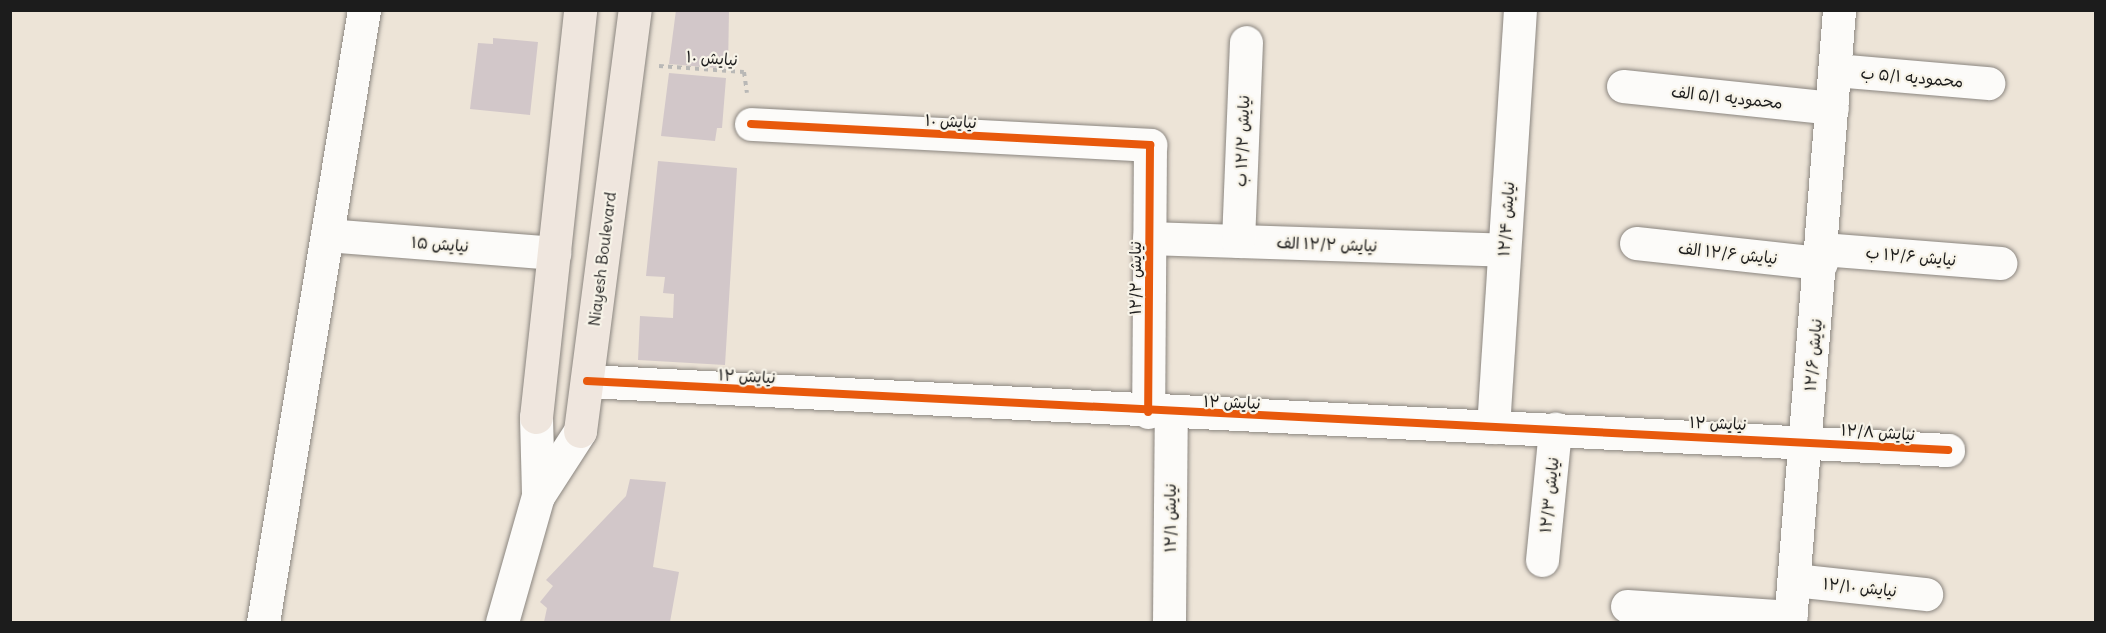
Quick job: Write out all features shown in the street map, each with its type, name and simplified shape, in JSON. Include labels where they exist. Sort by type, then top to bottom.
[{"type":"main road","name":"Niayesh Boulevard","points":[[536,417],[580,10]]},
{"type":"main road","name":"Niayesh Boulevard","points":[[580,431],[635,10]]},
{"type":"street","points":[[263,622],[364,10]]},
{"type":"street","name":"۱۲/۴ نیایش","points":[[1493,427],[1520,10]]},
{"type":"street","name":"۱۲/۶ نیایش","points":[[1790,620],[1821,260],[1839,10]]},
{"type":"street","name":"نیایش ۱۲/۲ ب","points":[[1238,241],[1246,42]]},
{"type":"street","name":"محمودیه ۵/۱ ب","points":[[1835,70],[1988,83]]},
{"type":"street","name":"محمودیه ۵/۱ الف","points":[[1623,86],[1832,108]]},
{"type":"street","name":"نیایش ۱۰","points":[[751,124],[1150,145]]},
{"type":"street","name":"۱۲/۲ نیایش","points":[[1150,145],[1149,238],[1159,412]]},
{"type":"street","name":"۱۵ نیایش","points":[[327,236],[554,253]]},
{"type":"street","name":"نیایش ۱۲/۲ الف","points":[[1149,238],[1504,250]]},
{"type":"street","name":"نیایش ۱۲/۶ الف","points":[[1636,243],[1821,260]]},
{"type":"street","name":"نیایش ۱۲/۶ ب","points":[[1821,260],[2000,263]]},
{"type":"street","name":"نیایش ۱۲","points":[[587,381],[1159,412],[1805,440]]},
{"type":"street","name":"۱۲/۱ نیایش","points":[[1159,412],[1169,622]]},
{"type":"street","name":"Niayesh Boulevard","points":[[536,417],[538,496]]},
{"type":"street","name":"۱۲/۳ نیایش","points":[[1542,560],[1555,429]]},
{"type":"street","name":"Niayesh Boulevard","points":[[502,622],[538,496],[580,431]]},
{"type":"street","name":"۱۲/۸ نیایش","points":[[1805,440],[1948,450]]},
{"type":"street","name":"۱۲/۱۰ نیایش","points":[[1794,580],[1926,594]]},
{"type":"street","points":[[1627,606],[1790,620]]},
{"type":"building","points":[[676,10],[729,10],[728,69],[669,64]]},
{"type":"building","points":[[493,38],[538,42],[530,115],[470,109],[478,43],[493,44]]},
{"type":"building","points":[[669,73],[726,78],[722,128],[717,128],[715,141],[661,136]]},
{"type":"building","points":[[658,161],[737,168],[725,365],[638,360],[640,316],[673,318],[674,294],[663,293],[665,277],[646,276]]},
{"type":"building","points":[[630,479],[666,482],[653,567],[679,572],[670,622],[544,622],[547,608],[540,602],[553,586],[546,580],[626,496]]},
{"type":"cycle path","points":[[751,124],[1150,145],[1148,412]]},
{"type":"cycle path","points":[[587,381],[1948,450]]}]
